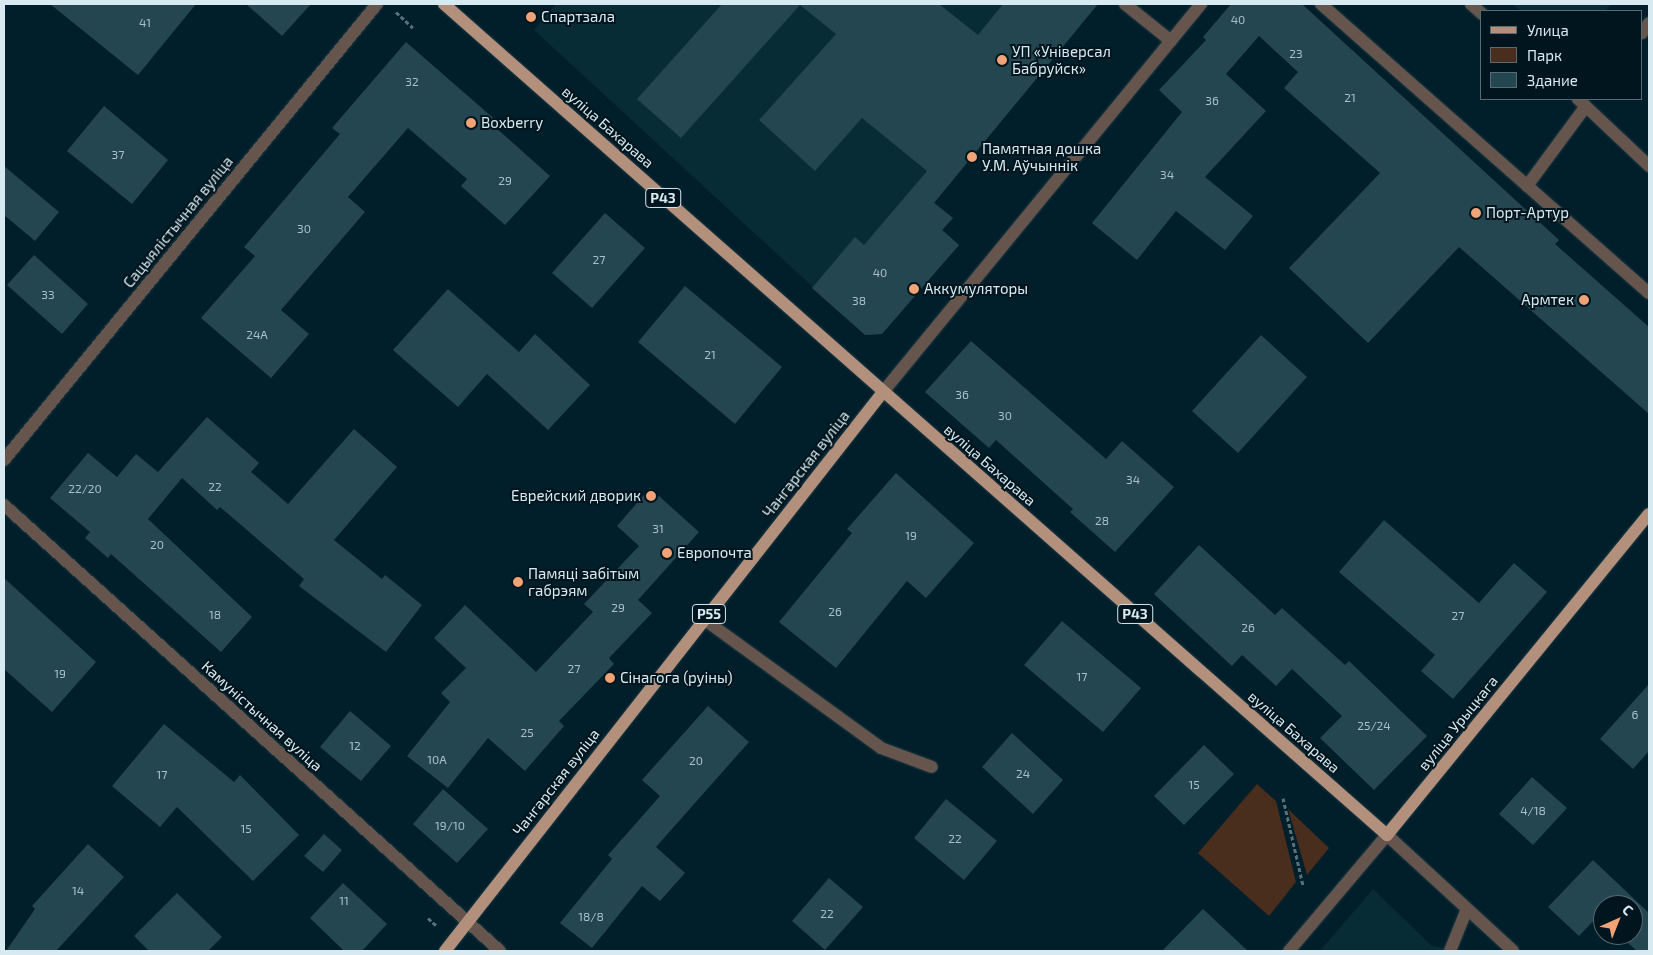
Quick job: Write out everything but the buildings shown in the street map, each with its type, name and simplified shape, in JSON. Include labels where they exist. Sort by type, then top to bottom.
[{"type":"main road","name":"вуліца Бахарава","points":[[444,4],[1388,835]]},
{"type":"main road","name":"Чангарская вуліца","points":[[445,951],[883,392]]},
{"type":"main road","name":"вуліца Урыцкага","points":[[1388,835],[1649,514]]},
{"type":"street","name":"Сацыялістычная вуліца","points":[[4,460],[377,4]]},
{"type":"street","points":[[1125,4],[1170,41]]},
{"type":"street","name":"Чангарская вуліца","points":[[883,392],[1201,4]]},
{"type":"street","points":[[1321,4],[1649,294]]},
{"type":"street","points":[[1470,4],[1480,12]]},
{"type":"street","points":[[1528,186],[1585,101],[1649,166]]},
{"type":"street","name":"Камуністычная вуліца","points":[[4,504],[500,951]]},
{"type":"street","points":[[704,620],[881,748],[932,767]]},
{"type":"street","name":"вуліца Бахарава","points":[[1388,835],[1513,951]]},
{"type":"street","name":"вуліца Урыцкага","points":[[1289,951],[1388,835]]},
{"type":"street","points":[[1450,951],[1468,909]]},
{"type":"path","points":[[393,10],[414,28]]},
{"type":"path","points":[[1283,798],[1303,885]]},
{"type":"shaded area","points":[[556,4],[1098,4],[934,202],[953,218],[943,230],[959,245],[882,334],[865,335],[534,30]]},
{"type":"shaded area","points":[[1512,4],[1611,4],[1606,10],[1520,10]]},
{"type":"shaded area","points":[[1373,889],[1432,946],[1468,951],[1320,951]]},
{"type":"green space","points":[[1257,784],[1276,801],[1296,882],[1269,916],[1198,853]]},
{"type":"green space","points":[[1288,809],[1329,848],[1307,875]]},
{"type":"place","name":"Спартзала","points":[[531,17]]},
{"type":"place","name":"УП «Універсал Бабруйск»","points":[[1002,60]]},
{"type":"place","name":"Boxberry","points":[[471,123]]},
{"type":"place","name":"Памятная дошка У.М. Аўчыннік","points":[[972,157]]},
{"type":"place","name":"Порт-Артур","points":[[1476,213]]},
{"type":"place","name":"Аккумуляторы","points":[[914,289]]},
{"type":"place","name":"Армтек","points":[[1584,300]]},
{"type":"place","name":"Еврейский дворик","points":[[651,496]]},
{"type":"place","name":"Европочта","points":[[667,553]]},
{"type":"place","name":"Памяці забітым габрэям","points":[[518,582]]},
{"type":"place","name":"Сінагога (руіны)","points":[[610,678]]}]
